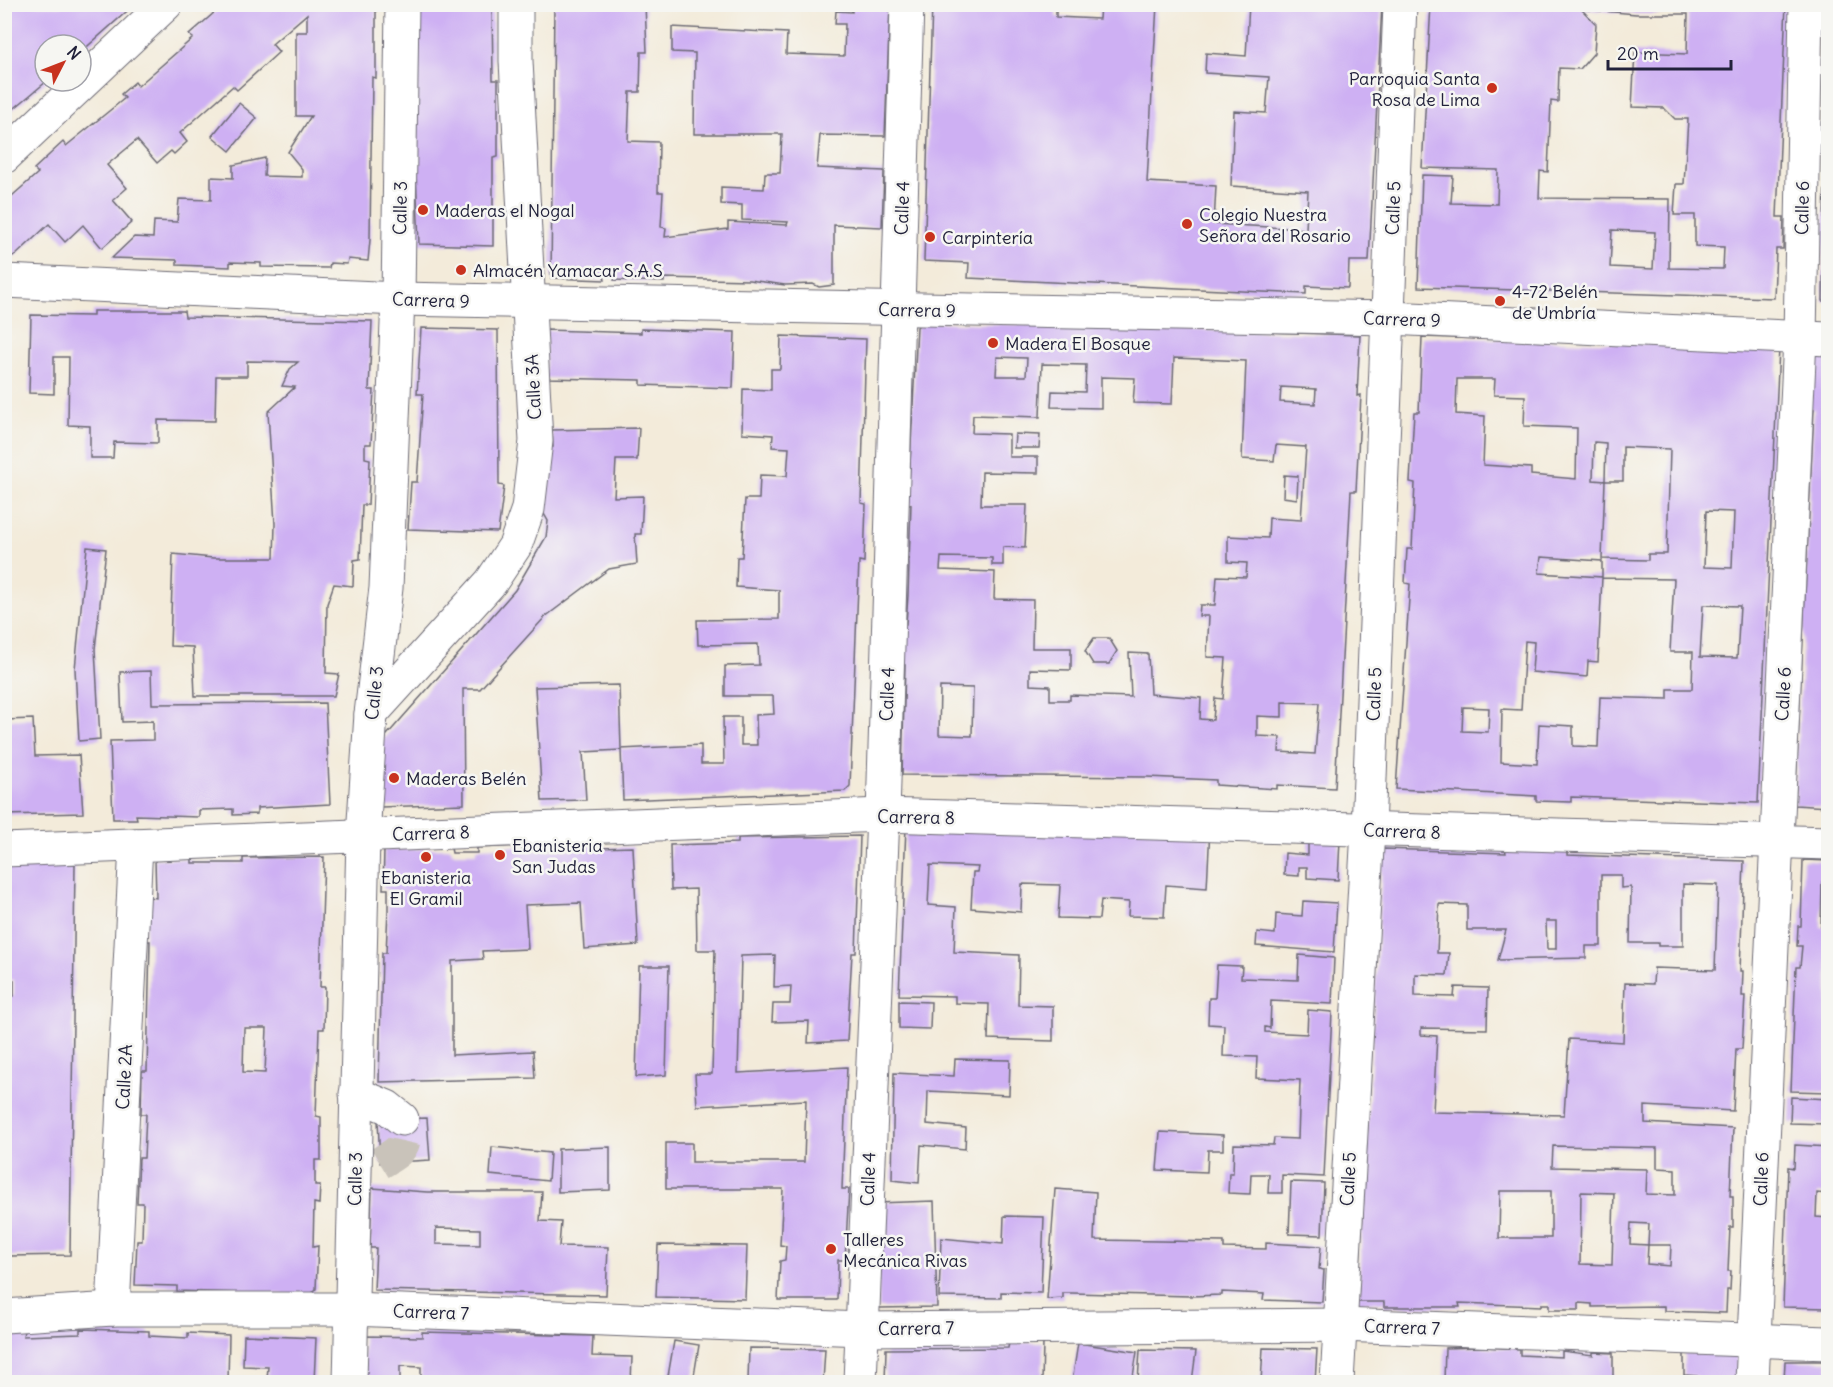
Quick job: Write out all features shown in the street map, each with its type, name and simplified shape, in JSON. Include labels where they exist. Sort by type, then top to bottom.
[{"type":"street","points":[[4,157],[166,4]]},
{"type":"street","name":"Calle 3","points":[[350,1383],[351,1309],[367,1168],[356,1094],[363,836],[371,714],[386,588],[398,300],[402,4]]},
{"type":"street","name":"Calle 3A","points":[[371,714],[491,582],[515,546],[528,509],[536,441],[516,61],[516,4]]},
{"type":"street","name":"Calle 4","points":[[860,1383],[883,815],[907,4]]},
{"type":"street","name":"Calle 5","points":[[1337,1383],[1368,830],[1390,318],[1400,4]]},
{"type":"street","name":"Calle 6","points":[[1752,1383],[1775,842],[1814,338],[1806,4]]},
{"type":"street","name":"Carrera 9","points":[[4,281],[398,300],[1390,318],[1814,338]]},
{"type":"street","name":"Carrera 8","points":[[4,850],[883,815],[1828,843]]},
{"type":"street","name":"Calle 2A","points":[[113,1309],[136,845]]},
{"type":"street","points":[[356,1094],[387,1107],[402,1119]]},
{"type":"street","name":"Carrera 7","points":[[4,1316],[113,1309],[351,1309],[862,1329],[1340,1324],[1828,1343]]},
{"type":"building","points":[[4,4],[57,6],[135,4],[93,41],[93,33],[33,33],[33,93],[4,117]]},
{"type":"building","points":[[224,4],[304,4],[307,7],[307,4],[376,4],[376,78],[372,77],[368,261],[348,259],[347,264],[330,263],[329,268],[261,267],[261,263],[230,262],[230,267],[177,265],[177,260],[112,258],[134,237],[153,238],[154,221],[177,222],[179,199],[211,200],[211,177],[233,178],[233,165],[265,158],[264,176],[302,177],[302,169],[288,152],[311,116],[296,116],[296,32],[307,32],[307,14],[272,44],[279,52],[237,90],[233,86],[180,133],[187,142],[174,154],[171,151],[157,163],[137,140],[107,165],[127,188],[113,200],[132,222],[102,248],[83,225],[65,242],[49,224],[15,256],[4,254],[4,203],[38,173],[34,169],[63,142],[66,146],[125,98],[121,94],[135,82],[138,86],[193,38],[189,35]]},
{"type":"building","points":[[417,4],[492,4],[493,80],[498,80],[498,157],[493,158],[493,246],[419,244],[416,172]]},
{"type":"building","points":[[554,4],[645,4],[647,52],[641,52],[640,92],[630,92],[628,141],[659,142],[658,192],[663,192],[661,227],[666,228],[665,237],[728,229],[728,222],[787,225],[788,222],[742,220],[742,205],[721,204],[721,187],[764,189],[765,173],[780,173],[782,134],[694,134],[695,53],[672,52],[672,27],[787,33],[786,54],[844,56],[845,24],[835,24],[836,11],[852,12],[852,4],[890,4],[885,136],[820,135],[817,168],[884,171],[882,227],[834,225],[834,285],[819,287],[813,284],[785,285],[749,280],[664,278],[664,282],[614,280],[614,276],[604,276],[605,280],[551,278]]},
{"type":"building","points":[[932,4],[1056,4],[1056,17],[1099,19],[1100,4],[1157,4],[1147,182],[1216,186],[1214,224],[1306,229],[1308,191],[1231,186],[1234,111],[1266,113],[1269,77],[1205,73],[1206,53],[1246,56],[1249,4],[1382,4],[1369,261],[1349,261],[1348,288],[1306,286],[1306,294],[968,278],[969,263],[924,261]]},
{"type":"building","points":[[1431,4],[1786,4],[1777,217],[1784,217],[1783,249],[1776,249],[1774,298],[1418,287],[1422,175],[1453,176],[1451,203],[1497,204],[1498,170],[1422,168]],"holes":[[[1581,9],[1636,14],[1688,14],[1687,54],[1635,52],[1632,107],[1664,108],[1675,119],[1688,119],[1684,184],[1676,184],[1674,215],[1695,215],[1695,246],[1724,247],[1723,269],[1669,268],[1670,199],[1539,198],[1540,171],[1548,172],[1551,101],[1558,102],[1559,68],[1580,69],[1594,53],[1596,24]],[[1612,230],[1655,232],[1653,269],[1610,267]]]},
{"type":"building","points":[[239,103],[257,118],[230,151],[212,136]]},
{"type":"building","points":[[1825,168],[1828,169],[1828,302],[1823,301]]},
{"type":"building","points":[[93,311],[184,311],[185,317],[372,321],[369,390],[374,390],[371,444],[365,444],[365,458],[370,459],[368,505],[362,505],[360,559],[354,560],[353,586],[334,584],[327,604],[326,673],[339,674],[334,696],[195,696],[193,647],[170,646],[173,554],[213,558],[274,558],[275,524],[268,412],[295,387],[282,386],[290,369],[298,362],[247,361],[247,376],[216,376],[215,421],[158,420],[158,443],[114,442],[113,458],[90,458],[90,426],[68,425],[69,357],[54,357],[54,394],[29,393],[31,315],[93,316]]},
{"type":"building","points":[[922,322],[1360,335],[1357,396],[1361,395],[1356,491],[1351,491],[1335,788],[1277,785],[1277,789],[1216,785],[1216,780],[1147,777],[902,775],[905,665],[902,665],[903,624],[906,624],[908,596],[911,504],[908,504],[917,327]],"holes":[[[997,357],[1027,358],[1026,376],[996,376]],[[1174,358],[1246,361],[1242,459],[1274,461],[1276,445],[1306,447],[1301,520],[1269,518],[1268,538],[1228,536],[1228,562],[1247,563],[1246,577],[1217,576],[1215,605],[1200,605],[1199,616],[1209,616],[1207,657],[1226,658],[1223,699],[1215,698],[1213,720],[1200,719],[1201,698],[1150,694],[1148,654],[1129,653],[1131,697],[1070,695],[1070,700],[1050,700],[1050,686],[1030,685],[1030,669],[1071,670],[1071,648],[1032,648],[1033,600],[994,599],[995,572],[940,570],[941,557],[992,558],[992,565],[1003,565],[1003,547],[1025,548],[1027,505],[981,505],[982,472],[1038,473],[1038,457],[1009,457],[1009,434],[972,433],[973,415],[1040,417],[1042,364],[1086,365],[1085,392],[1052,391],[1051,407],[1101,408],[1101,377],[1135,378],[1133,403],[1172,404]],[[1281,387],[1316,389],[1315,404],[1280,402]],[[940,687],[973,688],[972,736],[939,735]],[[1282,702],[1319,703],[1315,754],[1279,752],[1280,737],[1257,736],[1257,716],[1282,717]]]},
{"type":"building","points":[[421,328],[498,330],[499,485],[504,486],[498,532],[408,529],[411,482],[417,482],[423,394],[417,394]]},
{"type":"building","points":[[641,329],[735,332],[733,388],[641,385],[641,380],[546,378],[546,330],[641,333]]},
{"type":"building","points":[[781,336],[866,339],[861,503],[866,504],[864,562],[859,561],[850,786],[845,791],[623,800],[621,750],[583,752],[586,800],[542,801],[535,687],[619,685],[621,749],[701,745],[701,764],[724,764],[723,717],[741,717],[741,745],[757,745],[756,715],[774,714],[773,696],[725,696],[725,666],[759,665],[758,644],[698,645],[697,620],[779,619],[779,590],[736,587],[737,557],[742,557],[745,499],[759,499],[760,475],[787,476],[789,448],[772,447],[773,435],[742,433],[743,389],[771,390],[771,369],[780,369]]},
{"type":"building","points":[[1422,337],[1779,348],[1758,803],[1571,797],[1571,802],[1536,801],[1536,796],[1396,789],[1410,584],[1405,583],[1407,549],[1412,549],[1415,483],[1410,482],[1414,412],[1419,412]],"holes":[[[1457,379],[1495,379],[1494,395],[1525,396],[1524,426],[1577,428],[1576,479],[1531,475],[1531,468],[1483,465],[1485,416],[1456,414]],[[1594,442],[1606,443],[1605,481],[1593,480]],[[1623,447],[1670,449],[1667,554],[1648,554],[1648,560],[1602,559],[1605,481],[1623,481]],[[1706,511],[1734,512],[1732,568],[1704,567]],[[1541,557],[1602,561],[1602,577],[1539,573]],[[1602,578],[1674,579],[1670,652],[1693,652],[1692,689],[1668,689],[1668,699],[1600,697],[1598,747],[1573,746],[1573,726],[1539,724],[1537,764],[1501,762],[1502,709],[1521,710],[1525,641],[1534,642],[1532,672],[1587,677],[1588,661],[1598,662]],[[1703,605],[1740,606],[1737,658],[1700,657]],[[1463,707],[1489,708],[1488,732],[1462,731]]]},
{"type":"building","points":[[1815,348],[1828,349],[1828,807],[1795,805],[1814,409],[1809,410]]},
{"type":"building","points":[[639,428],[637,460],[616,460],[614,497],[643,496],[641,534],[635,534],[637,564],[609,569],[545,617],[480,689],[463,689],[464,804],[381,807],[379,744],[515,590],[546,537],[548,521],[543,512],[546,447],[553,447],[552,430]]},
{"type":"building","points":[[1015,434],[1040,435],[1039,448],[1014,448]]},
{"type":"building","points":[[1284,475],[1298,476],[1297,499],[1283,497]]},
{"type":"building","points":[[87,547],[106,549],[95,649],[100,739],[79,741],[75,669]]},
{"type":"building","points":[[1094,638],[1109,638],[1117,651],[1109,664],[1093,664],[1085,651]]},
{"type":"building","points":[[151,671],[152,704],[325,703],[330,804],[257,808],[257,814],[233,815],[233,809],[199,810],[199,817],[136,815],[137,819],[113,819],[110,741],[153,740],[153,721],[122,722],[120,672]]},
{"type":"building","points":[[33,719],[35,756],[79,755],[83,813],[4,815],[5,720]]},
{"type":"building","points":[[906,827],[1210,828],[1207,888],[1166,885],[1164,917],[1128,916],[1129,902],[1101,900],[1099,919],[1058,918],[1060,885],[1022,884],[1021,912],[971,908],[973,872],[977,872],[978,867],[930,865],[928,905],[956,907],[954,952],[1019,955],[1018,1005],[1053,1006],[1053,1041],[988,1039],[989,1004],[955,1003],[955,996],[899,995]]},
{"type":"building","points":[[860,836],[856,953],[852,953],[847,1041],[808,1043],[809,1021],[772,1022],[773,1004],[790,1004],[791,986],[774,987],[775,955],[741,956],[738,1073],[847,1067],[842,1189],[849,1189],[845,1260],[838,1260],[837,1300],[778,1300],[780,1261],[785,1260],[786,1246],[780,1245],[783,1189],[666,1189],[666,1143],[692,1143],[692,1162],[804,1162],[806,1100],[697,1106],[695,1074],[712,1074],[715,950],[697,950],[696,889],[671,890],[670,845],[738,843],[738,838]]},
{"type":"building","points":[[1308,839],[1340,840],[1338,880],[1307,878],[1307,867],[1299,867],[1299,876],[1284,875],[1285,853],[1308,855]]},
{"type":"building","points":[[600,843],[599,848],[633,847],[638,945],[584,949],[581,903],[525,905],[528,949],[482,951],[483,959],[452,961],[452,1055],[533,1051],[535,1078],[379,1082],[382,953],[386,953],[388,910],[388,889],[383,889],[384,850],[451,848],[452,853],[477,853],[477,848],[522,846],[522,851],[578,849],[578,844]]},
{"type":"building","points":[[1505,847],[1567,849],[1567,855],[1744,861],[1740,971],[1743,971],[1742,996],[1745,996],[1742,1049],[1736,1049],[1733,1111],[1645,1106],[1645,1123],[1733,1128],[1730,1196],[1733,1196],[1733,1227],[1730,1227],[1728,1271],[1731,1271],[1726,1313],[1664,1311],[1664,1306],[1592,1307],[1592,1304],[1579,1303],[1579,1310],[1549,1310],[1549,1304],[1541,1304],[1541,1306],[1459,1303],[1460,1307],[1384,1307],[1384,1302],[1358,1302],[1383,849],[1506,853]],"holes":[[[1601,875],[1621,875],[1621,888],[1631,887],[1630,943],[1658,943],[1658,946],[1683,946],[1683,884],[1718,885],[1715,970],[1654,968],[1653,984],[1625,983],[1623,1042],[1569,1039],[1564,1115],[1433,1112],[1437,1036],[1421,1035],[1421,1028],[1487,1029],[1488,988],[1455,987],[1454,997],[1415,996],[1415,974],[1447,975],[1449,953],[1437,953],[1439,904],[1467,905],[1467,930],[1506,930],[1498,960],[1586,958],[1586,946],[1601,946]],[[1546,921],[1556,921],[1556,949],[1547,949]],[[1553,1146],[1657,1148],[1657,1168],[1675,1169],[1675,1195],[1646,1194],[1647,1169],[1552,1167]],[[1500,1191],[1551,1191],[1551,1238],[1499,1238]],[[1581,1192],[1614,1193],[1612,1265],[1580,1264]],[[1631,1223],[1649,1224],[1648,1245],[1630,1244]],[[1648,1245],[1671,1245],[1670,1266],[1647,1264]]]},
{"type":"building","points":[[324,857],[320,987],[325,987],[324,1029],[319,1029],[316,1116],[321,1117],[321,1160],[315,1160],[315,1185],[320,1185],[319,1204],[314,1203],[313,1247],[318,1246],[316,1289],[310,1295],[177,1291],[177,1286],[135,1285],[137,1241],[142,1241],[143,1203],[137,1203],[139,1158],[144,1158],[146,1114],[141,1114],[142,1071],[147,1071],[150,941],[145,941],[149,897],[156,898],[155,859],[192,859],[192,863],[243,863],[243,858]],"holes":[[[244,1028],[267,1028],[265,1073],[243,1072]]]},
{"type":"building","points":[[1803,860],[1828,861],[1828,882],[1822,882],[1821,927],[1828,928],[1828,1092],[1791,1091],[1796,967],[1800,967],[1802,946],[1797,946],[1798,926],[1801,926]]},
{"type":"building","points":[[4,863],[75,864],[70,1255],[10,1256],[10,1262],[4,1262],[4,996],[14,996],[14,980],[4,979]]},
{"type":"building","points":[[1303,901],[1337,903],[1334,952],[1256,946],[1257,932],[1275,934],[1276,914],[1302,916]]},
{"type":"building","points":[[1299,955],[1334,958],[1332,1004],[1271,1001],[1270,1028],[1265,1027],[1265,1032],[1307,1034],[1308,1010],[1332,1012],[1324,1177],[1282,1175],[1282,1193],[1268,1193],[1269,1174],[1251,1174],[1250,1194],[1228,1193],[1229,1173],[1233,1173],[1234,1144],[1273,1145],[1274,1138],[1298,1139],[1300,1080],[1256,1078],[1257,1057],[1223,1056],[1224,1025],[1208,1024],[1209,998],[1215,998],[1217,965],[1242,966],[1241,978],[1298,980]]},
{"type":"building","points":[[639,966],[669,966],[666,1075],[636,1077]]},
{"type":"building","points":[[899,1001],[931,1002],[930,1029],[899,1028]]},
{"type":"building","points":[[955,1059],[1010,1060],[1009,1095],[928,1091],[927,1124],[966,1128],[965,1149],[921,1145],[919,1183],[892,1180],[894,1073],[954,1076]]},
{"type":"building","points":[[1791,1097],[1828,1099],[1828,1124],[1790,1123]]},
{"type":"building","points":[[427,1118],[430,1160],[380,1163],[378,1120]]},
{"type":"building","points":[[1160,1132],[1223,1135],[1223,1150],[1208,1150],[1207,1172],[1157,1170]]},
{"type":"building","points":[[1795,1145],[1828,1147],[1828,1194],[1817,1193],[1816,1217],[1828,1218],[1828,1308],[1783,1307],[1788,1167],[1794,1168]]},
{"type":"building","points":[[492,1147],[550,1153],[548,1181],[490,1175]]},
{"type":"building","points":[[610,1147],[610,1190],[558,1192],[558,1149]]},
{"type":"building","points":[[1291,1182],[1324,1183],[1322,1235],[1289,1234]]},
{"type":"building","points":[[372,1188],[427,1192],[542,1192],[540,1221],[561,1222],[559,1246],[608,1247],[606,1295],[374,1290],[376,1248],[370,1248]],"holes":[[[436,1228],[480,1229],[480,1245],[436,1244]]]},
{"type":"building","points":[[1055,1189],[1096,1192],[1094,1240],[1224,1242],[1224,1248],[1266,1249],[1266,1243],[1321,1246],[1319,1269],[1324,1270],[1322,1302],[1263,1300],[1264,1294],[1222,1292],[1222,1295],[1190,1296],[1063,1293],[1063,1298],[1047,1299]]},
{"type":"building","points":[[934,1201],[937,1307],[879,1308],[877,1203]]},
{"type":"building","points":[[1004,1216],[1044,1217],[1041,1293],[1001,1292],[1001,1298],[939,1297],[941,1238],[1003,1244]]},
{"type":"building","points":[[658,1245],[747,1246],[745,1299],[656,1297]]},
{"type":"building","points":[[80,1329],[149,1331],[149,1336],[188,1338],[188,1333],[229,1335],[228,1382],[4,1382],[4,1332],[24,1331],[23,1336],[80,1334]]},
{"type":"building","points":[[422,1332],[593,1336],[592,1356],[632,1357],[631,1382],[421,1382],[421,1367],[400,1366],[400,1382],[365,1382],[363,1336],[422,1337]]},
{"type":"building","points":[[244,1335],[316,1338],[314,1382],[240,1382],[240,1378],[267,1379],[268,1367],[243,1366]]},
{"type":"building","points":[[674,1341],[699,1345],[693,1382],[667,1382]]},
{"type":"building","points":[[1009,1343],[1043,1343],[1042,1382],[885,1382],[886,1349],[1008,1348]]},
{"type":"building","points":[[1078,1343],[1137,1352],[1132,1382],[1072,1382]]},
{"type":"building","points":[[749,1348],[825,1349],[823,1382],[748,1382]]},
{"type":"building","points":[[1263,1348],[1317,1349],[1315,1382],[1261,1382]]},
{"type":"building","points":[[1445,1348],[1520,1349],[1520,1355],[1562,1357],[1562,1351],[1593,1355],[1593,1352],[1613,1353],[1613,1382],[1444,1382]]},
{"type":"building","points":[[1140,1350],[1196,1351],[1192,1382],[1138,1382]]},
{"type":"building","points":[[1684,1353],[1738,1355],[1737,1382],[1697,1382],[1697,1376],[1684,1375]]},
{"type":"building","points":[[1785,1361],[1828,1361],[1828,1381],[1784,1382]]},
{"type":"tunnel","points":[[380,1163],[402,1146],[404,1142],[402,1119]]},
{"type":"place","name":"Parroquia Santa Rosa de Lima","points":[[1492,88]]},
{"type":"place","name":"Maderas el Nogal","points":[[423,210]]},
{"type":"place","name":"Colegio Nuestra Señora del Rosario","points":[[1187,224]]},
{"type":"place","name":"Carpintería","points":[[930,237]]},
{"type":"place","name":"Almacén Yamacar S.A.S","points":[[461,270]]},
{"type":"place","name":"4-72 Belén de Umbría","points":[[1500,301]]},
{"type":"place","name":"Madera El Bosque","points":[[993,343]]},
{"type":"place","name":"Maderas Belén","points":[[394,778]]},
{"type":"place","name":"Ebanisteria San Judas","points":[[500,855]]},
{"type":"place","name":"Ebanisteria El Gramil","points":[[426,857]]},
{"type":"place","name":"Talleres Mecánica Rivas","points":[[831,1249]]}]
